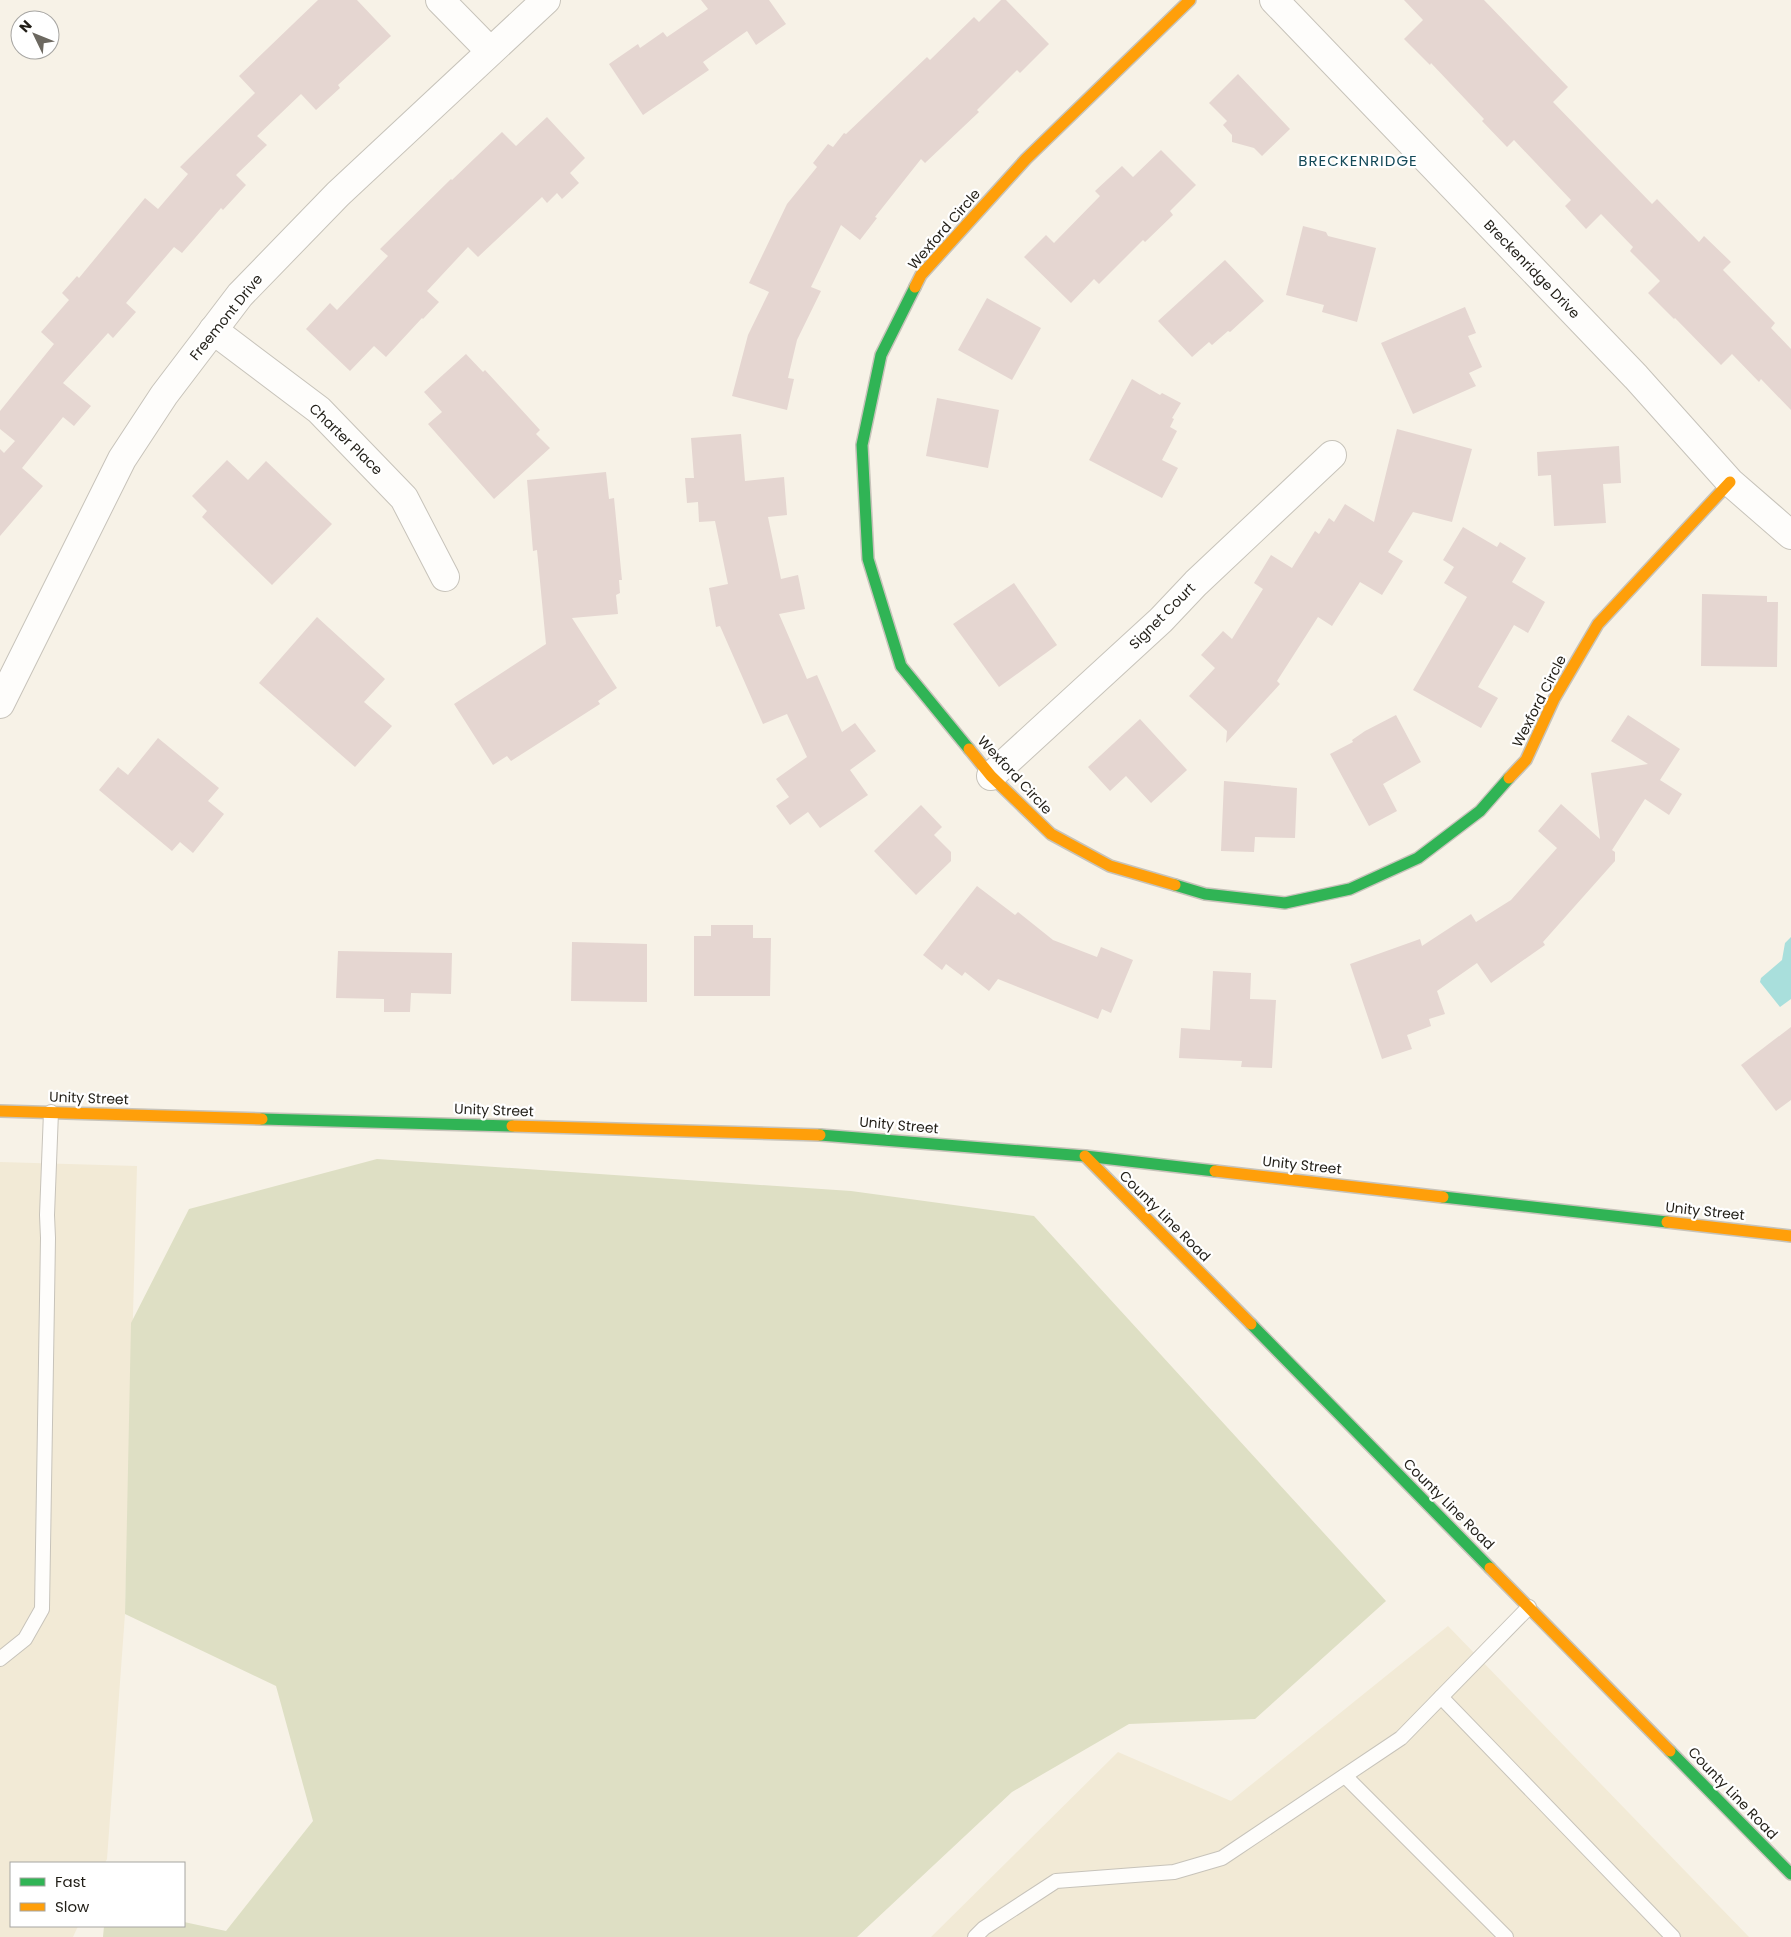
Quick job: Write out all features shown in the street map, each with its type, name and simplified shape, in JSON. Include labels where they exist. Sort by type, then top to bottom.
[{"type":"street","points":[[440,0],[490,51]]},
{"type":"street","name":"Freemont Drive","points":[[0,704],[122,459],[164,394],[240,295],[338,194],[546,0]]},
{"type":"street","name":"Wexford Circle","points":[[1190,0],[1026,159],[921,275],[881,355],[862,445],[868,558],[901,666],[991,776],[1051,834],[1110,866],[1205,894],[1285,903],[1350,889],[1418,858],[1480,811],[1526,760],[1554,699],[1598,624],[1730,482]]},
{"type":"street","name":"Breckenridge Drive","points":[[1274,0],[1636,377],[1730,482],[1791,535]]},
{"type":"street","name":"Charter Place","points":[[213,330],[319,410],[404,498],[444,577]]},
{"type":"street","name":"Signet Court","points":[[991,776],[1161,620],[1196,583],[1332,455]]},
{"type":"street","name":"Unity Street","points":[[0,1111],[844,1136],[1085,1156],[1791,1236]]},
{"type":"street","name":"County Line Road","points":[[1085,1156],[1791,1874]]},
{"type":"lane","points":[[0,1658],[25,1639],[42,1609],[47,1215],[51,1112]]},
{"type":"lane","points":[[975,1937],[984,1928],[1056,1881],[1174,1872],[1222,1858],[1401,1738],[1529,1607]]},
{"type":"lane","points":[[1441,1697],[1673,1937]]},
{"type":"lane","points":[[1345,1776],[1506,1937]]},
{"type":"shaded area","points":[[0,1162],[137,1166],[125,1614],[107,1859],[106,1862],[10,1862],[10,1927],[78,1927],[73,1937],[0,1937]]},
{"type":"shaded area","points":[[1448,1626],[1749,1937],[931,1937],[1118,1752],[1231,1801]]},
{"type":"green space","points":[[377,1159],[851,1191],[1034,1216],[1386,1601],[1255,1719],[1129,1724],[1012,1792],[857,1937],[103,1937],[104,1927],[185,1927],[185,1922],[226,1931],[313,1821],[276,1686],[125,1614],[131,1323],[189,1209]]},
{"type":"water","points":[[1791,937],[1791,999],[1780,1007],[1760,982],[1761,978],[1782,960],[1785,943]]},
{"type":"building","points":[[318,0],[357,0],[391,36],[338,85],[340,88],[316,110],[301,94],[257,136],[267,145],[236,175],[246,185],[223,210],[221,208],[182,253],[174,247],[126,303],[136,312],[113,338],[108,333],[63,383],[91,406],[74,426],[63,417],[22,468],[43,486],[0,536],[0,449],[4,453],[15,441],[0,429],[0,411],[54,344],[41,332],[69,300],[62,293],[77,276],[79,278],[145,198],[158,209],[188,174],[180,167],[255,93],[239,76]]},
{"type":"building","points":[[701,0],[769,0],[786,24],[756,45],[747,31],[703,62],[709,70],[643,115],[609,64],[638,44],[640,48],[663,32],[667,37],[708,9]]},
{"type":"building","points":[[1001,0],[1006,0],[1049,44],[1020,73],[1017,70],[977,110],[979,112],[925,163],[921,159],[875,217],[877,218],[860,240],[841,225],[811,287],[821,291],[797,340],[788,378],[794,379],[787,410],[732,396],[748,335],[769,292],[749,283],[787,204],[817,167],[813,163],[828,144],[833,147],[844,133],[846,134],[927,57],[930,60],[974,17],[979,22]]},
{"type":"building","points":[[1404,0],[1484,0],[1568,87],[1553,102],[1652,204],[1657,199],[1699,242],[1704,236],[1731,262],[1723,270],[1775,323],[1771,328],[1791,349],[1791,410],[1761,379],[1759,382],[1732,354],[1721,365],[1648,293],[1660,281],[1630,251],[1633,247],[1601,214],[1586,229],[1565,206],[1571,200],[1514,140],[1507,147],[1482,121],[1484,119],[1431,63],[1430,65],[1404,39],[1423,20]]},
{"type":"building","points":[[1238,74],[1290,129],[1262,156],[1254,148],[1232,142],[1232,135],[1223,125],[1227,121],[1209,103]]},
{"type":"building","points":[[547,117],[585,158],[570,173],[579,183],[562,199],[557,193],[547,203],[542,197],[478,257],[468,247],[427,291],[439,302],[423,319],[386,357],[374,346],[350,371],[306,329],[330,303],[337,310],[388,256],[380,249],[502,132],[516,146]]},
{"type":"building","points":[[1161,150],[1196,185],[1170,211],[1173,215],[1145,242],[1143,240],[1099,284],[1094,279],[1071,303],[1024,257],[1046,235],[1054,243],[1100,196],[1095,191],[1122,166],[1133,177]]},
{"type":"building","points":[[1303,226],[1326,232],[1328,236],[1376,248],[1357,322],[1322,312],[1324,305],[1286,295]]},
{"type":"building","points":[[1225,260],[1264,301],[1230,332],[1228,331],[1212,345],[1209,342],[1192,357],[1158,321]]},
{"type":"building","points":[[987,298],[1041,328],[1012,380],[958,350]]},
{"type":"building","points":[[1465,307],[1476,333],[1468,336],[1482,367],[1469,373],[1476,386],[1413,414],[1381,343]]},
{"type":"building","points":[[466,354],[483,372],[485,370],[540,430],[536,434],[550,448],[494,499],[428,424],[442,412],[424,392]]},
{"type":"building","points":[[1132,379],[1160,395],[1162,393],[1181,403],[1172,418],[1174,419],[1170,427],[1177,431],[1162,460],[1178,468],[1162,498],[1089,460]]},
{"type":"building","points":[[937,398],[999,410],[988,468],[926,456]]},
{"type":"building","points":[[1397,429],[1472,449],[1452,522],[1413,512],[1388,552],[1403,561],[1382,595],[1360,582],[1332,626],[1318,617],[1277,681],[1280,684],[1226,743],[1227,731],[1189,696],[1215,668],[1201,655],[1223,631],[1232,639],[1263,589],[1254,583],[1271,555],[1292,568],[1315,531],[1319,534],[1329,518],[1334,522],[1345,504],[1374,522]]},
{"type":"building","points":[[741,434],[745,481],[784,477],[787,515],[768,517],[781,579],[798,575],[805,609],[779,614],[807,679],[817,675],[842,732],[855,723],[876,751],[850,770],[868,795],[820,828],[808,812],[790,825],[776,806],[789,797],[776,779],[807,757],[787,714],[763,724],[720,626],[716,627],[709,588],[728,584],[715,521],[699,522],[698,502],[687,503],[685,478],[694,478],[691,438]]},
{"type":"building","points":[[1619,446],[1621,483],[1603,484],[1606,523],[1554,526],[1551,475],[1538,476],[1537,452]]},
{"type":"building","points":[[227,460],[248,480],[266,461],[332,524],[272,585],[202,517],[207,511],[192,496]]},
{"type":"building","points":[[606,472],[609,499],[614,498],[622,580],[619,580],[620,593],[616,595],[618,614],[572,618],[617,688],[598,701],[600,704],[511,761],[507,756],[493,765],[454,704],[546,644],[537,550],[533,551],[527,480]]},
{"type":"building","points":[[1463,527],[1497,547],[1500,542],[1526,558],[1512,582],[1545,602],[1528,633],[1514,625],[1478,687],[1498,698],[1481,728],[1413,690],[1467,597],[1444,583],[1454,567],[1443,560]]},
{"type":"building","points":[[1014,583],[1057,645],[999,687],[953,624]]},
{"type":"building","points":[[1702,594],[1767,596],[1767,602],[1778,602],[1777,667],[1701,666]]},
{"type":"building","points":[[317,617],[385,679],[364,702],[392,726],[355,767],[259,683]]},
{"type":"building","points":[[1396,715],[1421,762],[1383,784],[1397,811],[1369,826],[1330,754],[1353,742],[1352,740],[1365,731]]},
{"type":"building","points":[[1628,715],[1680,749],[1660,780],[1682,794],[1669,815],[1645,799],[1612,850],[1615,852],[1615,861],[1543,942],[1545,945],[1491,983],[1477,963],[1437,991],[1445,1014],[1429,1019],[1431,1026],[1407,1035],[1412,1049],[1382,1059],[1350,964],[1420,939],[1422,946],[1471,914],[1476,922],[1511,900],[1557,848],[1538,831],[1561,804],[1600,839],[1591,773],[1648,764],[1611,741]]},
{"type":"building","points":[[1140,719],[1187,770],[1151,803],[1126,776],[1110,791],[1088,767]]},
{"type":"building","points":[[158,738],[219,788],[208,801],[224,814],[193,853],[180,842],[172,851],[99,790],[118,767],[128,775]]},
{"type":"building","points":[[1224,781],[1297,788],[1295,838],[1255,837],[1254,852],[1221,851]]},
{"type":"building","points":[[921,805],[942,827],[934,835],[951,852],[951,861],[916,895],[874,851]]},
{"type":"building","points":[[977,886],[1015,915],[1018,912],[1053,940],[1097,957],[1101,947],[1133,960],[1111,1013],[1102,1009],[1098,1019],[998,979],[989,991],[965,972],[962,976],[946,964],[942,970],[923,955]]},
{"type":"building","points":[[711,925],[753,925],[753,938],[771,938],[770,996],[694,996],[694,936],[711,936]]},
{"type":"building","points":[[572,942],[647,944],[647,1002],[571,1001]]},
{"type":"building","points":[[338,951],[452,953],[451,994],[411,993],[410,1012],[384,1012],[384,999],[336,998]]},
{"type":"building","points":[[1213,971],[1251,973],[1250,999],[1276,1000],[1272,1068],[1241,1067],[1242,1061],[1179,1058],[1181,1028],[1210,1030]]},
{"type":"building","points":[[1791,1027],[1791,1100],[1776,1111],[1741,1065]]},
{"type":"traffic: fast","points":[[915,287],[881,355],[862,445],[868,559],[901,666],[969,749]]},
{"type":"traffic: fast","points":[[1175,885],[1205,894],[1285,903],[1350,889],[1418,858],[1480,811],[1509,778]]},
{"type":"traffic: fast","points":[[262,1119],[512,1126]]},
{"type":"traffic: fast","points":[[820,1135],[1085,1156],[1215,1171]]},
{"type":"traffic: fast","points":[[1443,1197],[1667,1222]]},
{"type":"traffic: fast","points":[[1251,1324],[1490,1568]]},
{"type":"traffic: fast","points":[[1670,1751],[1791,1874]]},
{"type":"traffic: slow","points":[[915,287],[921,275],[1026,159],[1190,0]]},
{"type":"traffic: slow","points":[[1509,778],[1526,760],[1554,699],[1598,624],[1730,482]]},
{"type":"traffic: slow","points":[[969,749],[991,776],[1051,834],[1110,866],[1175,885]]},
{"type":"traffic: slow","points":[[0,1111],[262,1119]]},
{"type":"traffic: slow","points":[[512,1126],[820,1135]]},
{"type":"traffic: slow","points":[[1085,1156],[1251,1324]]},
{"type":"traffic: slow","points":[[1215,1171],[1443,1197]]},
{"type":"traffic: slow","points":[[1667,1222],[1791,1236]]},
{"type":"traffic: slow","points":[[1490,1568],[1670,1751]]},
{"type":"district","name":"BRECKENRIDGE","points":[[1358,160]]}]
